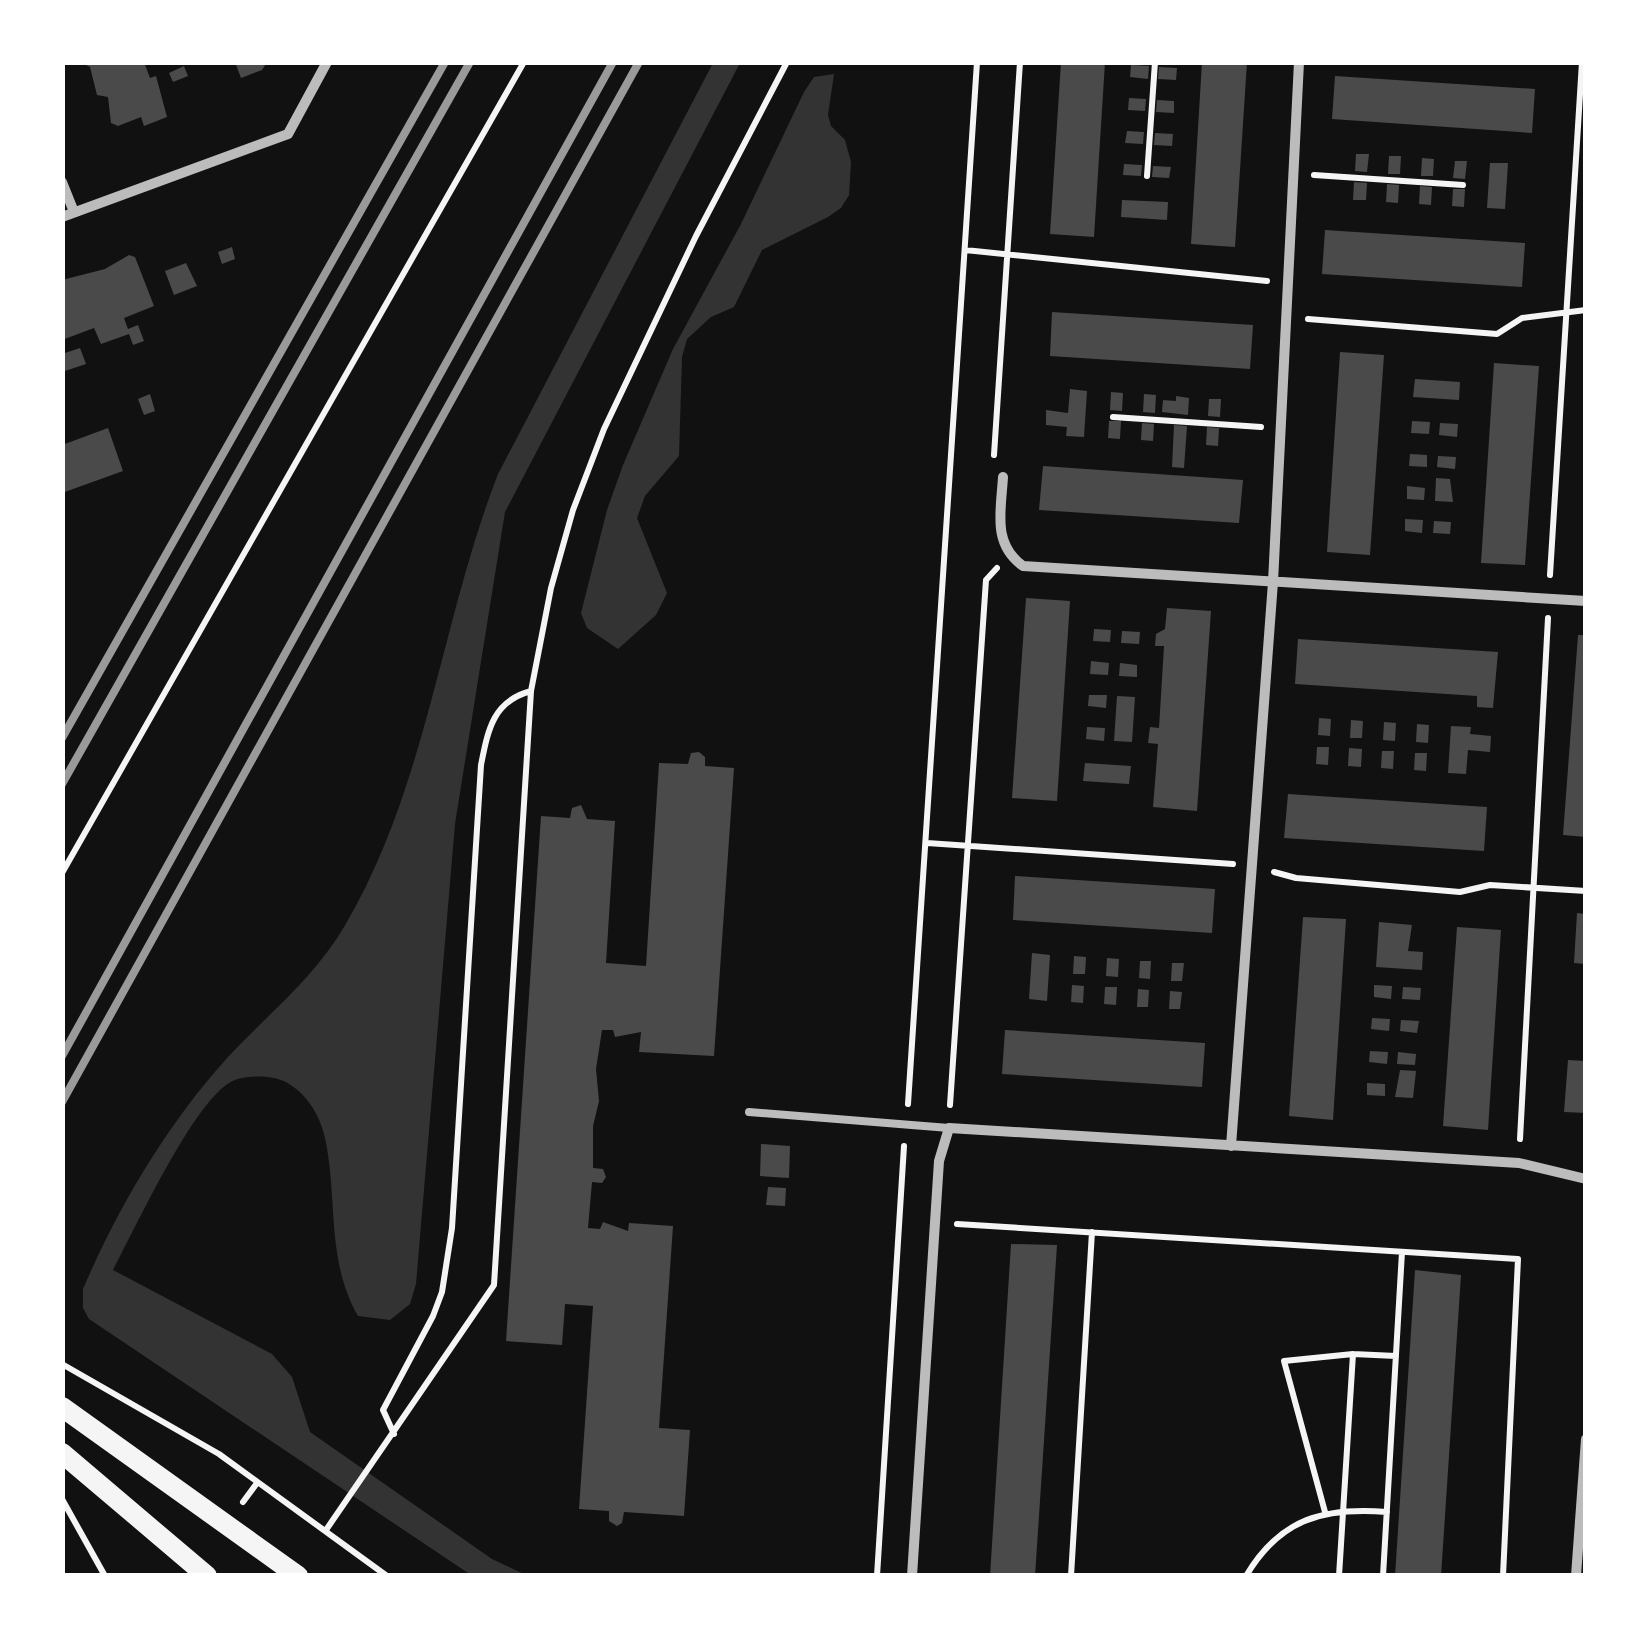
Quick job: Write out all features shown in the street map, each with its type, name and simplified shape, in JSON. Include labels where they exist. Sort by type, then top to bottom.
[{"type":"main road","points":[[62,1407],[298,1576]]},
{"type":"main road","points":[[62,1453],[207,1576]]},
{"type":"street","points":[[62,182],[68,215],[288,134],[327,62]]},
{"type":"street","points":[[1231,1146],[1272,582],[1299,62]]},
{"type":"street","points":[[1003,476],[1000,536],[1008,556],[1023,566],[1586,602]]},
{"type":"street","points":[[912,1576],[939,1161],[949,1128],[1519,1163],[1586,1179]]},
{"type":"street","points":[[1576,1576],[1586,1440]]},
{"type":"lane","points":[[748,1112],[949,1128]]},
{"type":"path","points":[[62,874],[524,62]]},
{"type":"path","points":[[326,1530],[494,1286],[531,691],[573,510],[604,429],[696,236],[787,62]]},
{"type":"path","points":[[876,1576],[977,62]]},
{"type":"path","points":[[1003,476],[994,457],[1020,62]]},
{"type":"path","points":[[1147,176],[1156,62]]},
{"type":"path","points":[[1293,174],[1463,185]]},
{"type":"path","points":[[965,250],[1288,283]]},
{"type":"path","points":[[1286,318],[1496,334],[1522,318],[1586,310]]},
{"type":"path","points":[[1113,417],[1280,428]]},
{"type":"path","points":[[949,1128],[986,580],[1008,556]]},
{"type":"path","points":[[394,1434],[384,1422],[388,1395],[433,1316],[450,1246],[481,765],[497,710],[512,696],[531,691]]},
{"type":"path","points":[[927,843],[968,846]]},
{"type":"path","points":[[935,1222],[1518,1259],[1504,1576]]},
{"type":"path","points":[[1072,1576],[1092,1232]]},
{"type":"path","points":[[1383,1576],[1402,1252]]},
{"type":"path","points":[[1325,1512],[1284,1360],[1352,1354],[1396,1356]]},
{"type":"path","points":[[1339,1576],[1352,1354]]},
{"type":"path","points":[[62,1364],[219,1454],[388,1576]]},
{"type":"path","points":[[62,1499],[105,1576]]},
{"type":"path","points":[[1246,1576],[1260,1555],[1286,1530],[1325,1512],[1344,1508],[1387,1512]]},
{"type":"shaded area","points":[[713,63],[740,63],[505,512],[455,824],[416,1284],[410,1304],[390,1320],[358,1316],[341,1273],[323,1129],[304,1096],[289,1084],[269,1077],[234,1080],[214,1096],[165,1169],[113,1270],[272,1354],[292,1377],[310,1432],[492,1559],[526,1575],[471,1575],[89,1319],[83,1308],[83,1289],[128,1197],[165,1138],[228,1057],[319,963],[344,927],[372,873],[414,761],[461,588],[498,474]]},
{"type":"shaded area","points":[[834,74],[828,115],[831,126],[845,140],[851,162],[849,195],[841,208],[828,217],[762,250],[734,307],[711,317],[687,339],[682,357],[679,456],[645,496],[637,518],[667,593],[656,615],[618,649],[587,628],[581,613],[607,510],[623,465],[673,349],[741,224],[804,92],[814,77]]},
{"type":"building","points":[[80,62],[144,62],[150,78],[156,76],[167,117],[144,126],[141,117],[118,126],[111,123],[108,97],[97,95],[90,67]]},
{"type":"building","points":[[235,62],[267,62],[262,70],[241,78]]},
{"type":"building","points":[[1061,62],[1105,62],[1094,237],[1050,234]]},
{"type":"building","points":[[1202,62],[1247,62],[1235,247],[1191,244]]},
{"type":"building","points":[[1131,65],[1149,66],[1148,79],[1130,77]]},
{"type":"building","points":[[184,66],[188,76],[173,82],[169,73]]},
{"type":"building","points":[[1159,67],[1177,68],[1176,80],[1158,79]]},
{"type":"building","points":[[1335,76],[1535,89],[1532,133],[1332,119]]},
{"type":"building","points":[[1129,98],[1146,99],[1145,111],[1128,110]]},
{"type":"building","points":[[1157,100],[1174,101],[1174,113],[1156,112]]},
{"type":"building","points":[[1127,131],[1144,132],[1143,144],[1125,143]]},
{"type":"building","points":[[1155,133],[1173,134],[1172,146],[1154,145]]},
{"type":"building","points":[[1356,154],[1369,154],[1367,172],[1355,171]]},
{"type":"building","points":[[1389,156],[1401,156],[1400,174],[1388,174]]},
{"type":"building","points":[[1422,158],[1434,159],[1433,176],[1421,176]]},
{"type":"building","points":[[1455,161],[1467,161],[1465,179],[1453,178]]},
{"type":"building","points":[[1490,163],[1508,163],[1505,209],[1487,208]]},
{"type":"building","points":[[1124,164],[1142,165],[1141,176],[1123,175]]},
{"type":"building","points":[[1153,166],[1171,167],[1169,178],[1152,177]]},
{"type":"building","points":[[1354,182],[1367,183],[1366,200],[1353,200]]},
{"type":"building","points":[[1387,184],[1399,185],[1398,203],[1386,202]]},
{"type":"building","points":[[1420,186],[1432,187],[1431,205],[1419,204]]},
{"type":"building","points":[[1453,189],[1465,189],[1464,207],[1452,206]]},
{"type":"building","points":[[1122,200],[1168,202],[1167,220],[1121,217]]},
{"type":"building","points":[[1325,230],[1525,243],[1522,287],[1322,274]]},
{"type":"building","points":[[232,247],[235,259],[222,264],[218,252]]},
{"type":"building","points":[[129,255],[135,257],[154,306],[124,318],[128,329],[138,325],[144,341],[133,345],[129,334],[101,344],[94,328],[62,340],[62,280],[105,269]]},
{"type":"building","points":[[186,263],[197,286],[174,295],[165,271]]},
{"type":"building","points":[[1052,312],[1253,325],[1250,369],[1050,356]]},
{"type":"building","points":[[80,348],[86,364],[65,371],[62,354]]},
{"type":"building","points":[[1340,352],[1384,355],[1370,555],[1327,552]]},
{"type":"building","points":[[1494,363],[1539,366],[1525,565],[1481,563]]},
{"type":"building","points":[[1415,379],[1460,382],[1459,400],[1413,397]]},
{"type":"building","points":[[1070,389],[1087,391],[1084,437],[1066,436],[1067,427],[1046,425],[1046,410],[1068,413]]},
{"type":"building","points":[[1111,392],[1123,393],[1122,411],[1110,410]]},
{"type":"building","points":[[150,394],[155,411],[144,415],[138,399]]},
{"type":"building","points":[[1144,394],[1156,395],[1155,413],[1143,412]]},
{"type":"building","points":[[1176,396],[1189,398],[1188,415],[1162,412],[1163,400],[1176,401]]},
{"type":"building","points":[[1209,399],[1221,399],[1220,417],[1208,416]]},
{"type":"building","points":[[1109,421],[1121,421],[1120,439],[1108,438]]},
{"type":"building","points":[[1412,421],[1430,422],[1429,434],[1411,433]]},
{"type":"building","points":[[1142,423],[1154,424],[1153,441],[1141,440]]},
{"type":"building","points":[[1440,423],[1458,424],[1457,437],[1439,435]]},
{"type":"building","points":[[1174,425],[1187,426],[1184,468],[1172,467]]},
{"type":"building","points":[[1207,427],[1219,428],[1218,446],[1206,445]]},
{"type":"building","points":[[108,428],[123,471],[62,493],[62,445]]},
{"type":"building","points":[[1410,454],[1427,455],[1427,467],[1409,466]]},
{"type":"building","points":[[1438,456],[1456,457],[1455,469],[1437,467]]},
{"type":"building","points":[[1043,466],[1243,480],[1239,523],[1039,510]]},
{"type":"building","points":[[1436,478],[1450,479],[1453,502],[1435,501]]},
{"type":"building","points":[[1407,486],[1425,488],[1424,500],[1407,499]]},
{"type":"building","points":[[1405,519],[1423,520],[1422,533],[1405,531]]},
{"type":"building","points":[[1434,521],[1451,522],[1450,534],[1433,533]]},
{"type":"building","points":[[1026,598],[1070,601],[1057,801],[1012,798]]},
{"type":"building","points":[[1167,608],[1211,611],[1197,811],[1153,807],[1158,744],[1148,743],[1150,727],[1159,728],[1164,646],[1155,646],[1156,634],[1165,629]]},
{"type":"building","points":[[1094,629],[1111,630],[1110,642],[1093,641]]},
{"type":"building","points":[[1122,631],[1140,632],[1139,644],[1121,643]]},
{"type":"building","points":[[1578,635],[1586,635],[1586,837],[1563,835]]},
{"type":"building","points":[[1298,639],[1498,652],[1493,708],[1477,707],[1477,696],[1295,684]]},
{"type":"building","points":[[1091,661],[1109,663],[1108,675],[1090,674]]},
{"type":"building","points":[[1120,663],[1137,665],[1137,677],[1119,676]]},
{"type":"building","points":[[1089,695],[1107,695],[1106,708],[1088,706]]},
{"type":"building","points":[[1117,696],[1135,697],[1132,742],[1114,741]]},
{"type":"building","points":[[1319,718],[1331,719],[1330,736],[1318,735]]},
{"type":"building","points":[[1351,720],[1363,721],[1362,738],[1350,738]]},
{"type":"building","points":[[1384,722],[1396,723],[1395,741],[1383,740]]},
{"type":"building","points":[[1417,724],[1429,725],[1428,743],[1416,742]]},
{"type":"building","points":[[1451,726],[1471,727],[1470,734],[1491,736],[1490,752],[1468,750],[1466,774],[1448,773]]},
{"type":"building","points":[[1087,727],[1105,728],[1104,741],[1086,739]]},
{"type":"building","points":[[1317,747],[1329,747],[1328,765],[1316,764]]},
{"type":"building","points":[[1349,748],[1362,749],[1361,767],[1348,766]]},
{"type":"building","points":[[1382,751],[1394,751],[1393,769],[1381,768]]},
{"type":"building","points":[[699,752],[705,757],[705,766],[734,768],[714,1056],[639,1052],[641,1032],[615,1037],[613,1030],[602,1030],[596,1069],[599,1101],[593,1126],[593,1168],[603,1169],[606,1177],[602,1183],[592,1182],[588,1228],[600,1229],[603,1222],[628,1231],[629,1223],[673,1226],[659,1428],[690,1430],[684,1516],[624,1512],[622,1523],[617,1526],[609,1521],[609,1511],[579,1509],[593,1306],[565,1304],[562,1345],[506,1341],[541,816],[570,818],[572,808],[581,805],[587,819],[615,821],[606,963],[646,966],[659,763],[688,764],[691,753]]},
{"type":"building","points":[[1415,753],[1427,753],[1426,771],[1414,770]]},
{"type":"building","points":[[1085,763],[1131,766],[1129,784],[1083,781]]},
{"type":"building","points":[[1288,794],[1487,807],[1484,851],[1284,838]]},
{"type":"building","points":[[1015,876],[1215,889],[1212,933],[1013,920]]},
{"type":"building","points":[[1577,913],[1586,914],[1586,964],[1574,963]]},
{"type":"building","points":[[1303,917],[1346,919],[1333,1120],[1289,1116]]},
{"type":"building","points":[[1379,922],[1412,925],[1408,951],[1423,952],[1422,970],[1376,967]]},
{"type":"building","points":[[1457,927],[1501,930],[1488,1130],[1443,1126]]},
{"type":"building","points":[[1032,953],[1050,955],[1047,1001],[1029,999]]},
{"type":"building","points":[[1074,956],[1086,957],[1085,974],[1073,974]]},
{"type":"building","points":[[1107,958],[1119,959],[1118,977],[1106,976]]},
{"type":"building","points":[[1140,961],[1151,961],[1150,979],[1139,978]]},
{"type":"building","points":[[1172,963],[1184,963],[1182,981],[1171,981]]},
{"type":"building","points":[[1072,985],[1084,986],[1083,1003],[1071,1002]]},
{"type":"building","points":[[1374,985],[1392,986],[1391,999],[1374,997]]},
{"type":"building","points":[[1105,987],[1117,987],[1116,1005],[1104,1004]]},
{"type":"building","points":[[1403,987],[1421,988],[1420,1000],[1402,999]]},
{"type":"building","points":[[1138,989],[1149,990],[1148,1007],[1137,1007]]},
{"type":"building","points":[[1170,991],[1182,992],[1180,1009],[1169,1009]]},
{"type":"building","points":[[1372,1018],[1390,1019],[1389,1031],[1371,1029]]},
{"type":"building","points":[[1401,1020],[1419,1021],[1417,1033],[1400,1031]]},
{"type":"building","points":[[1005,1030],[1205,1043],[1202,1087],[1002,1074]]},
{"type":"building","points":[[1370,1051],[1388,1052],[1387,1064],[1369,1062]]},
{"type":"building","points":[[1398,1052],[1416,1054],[1415,1065],[1397,1064]]},
{"type":"building","points":[[1568,1060],[1586,1061],[1586,1113],[1564,1112]]},
{"type":"building","points":[[1400,1070],[1416,1071],[1413,1098],[1395,1097]]},
{"type":"building","points":[[1367,1083],[1385,1084],[1385,1096],[1367,1095]]},
{"type":"building","points":[[761,1144],[790,1146],[789,1178],[760,1176]]},
{"type":"building","points":[[768,1187],[786,1188],[785,1206],[766,1205]]},
{"type":"building","points":[[1011,1244],[1057,1245],[1035,1576],[990,1576]]},
{"type":"building","points":[[1415,1270],[1461,1275],[1441,1576],[1395,1576]]},
{"type":"railway","points":[[62,738],[445,62]]},
{"type":"railway","points":[[62,784],[470,62]]},
{"type":"railway","points":[[62,1056],[613,62]]},
{"type":"railway","points":[[62,1102],[639,62]]}]
